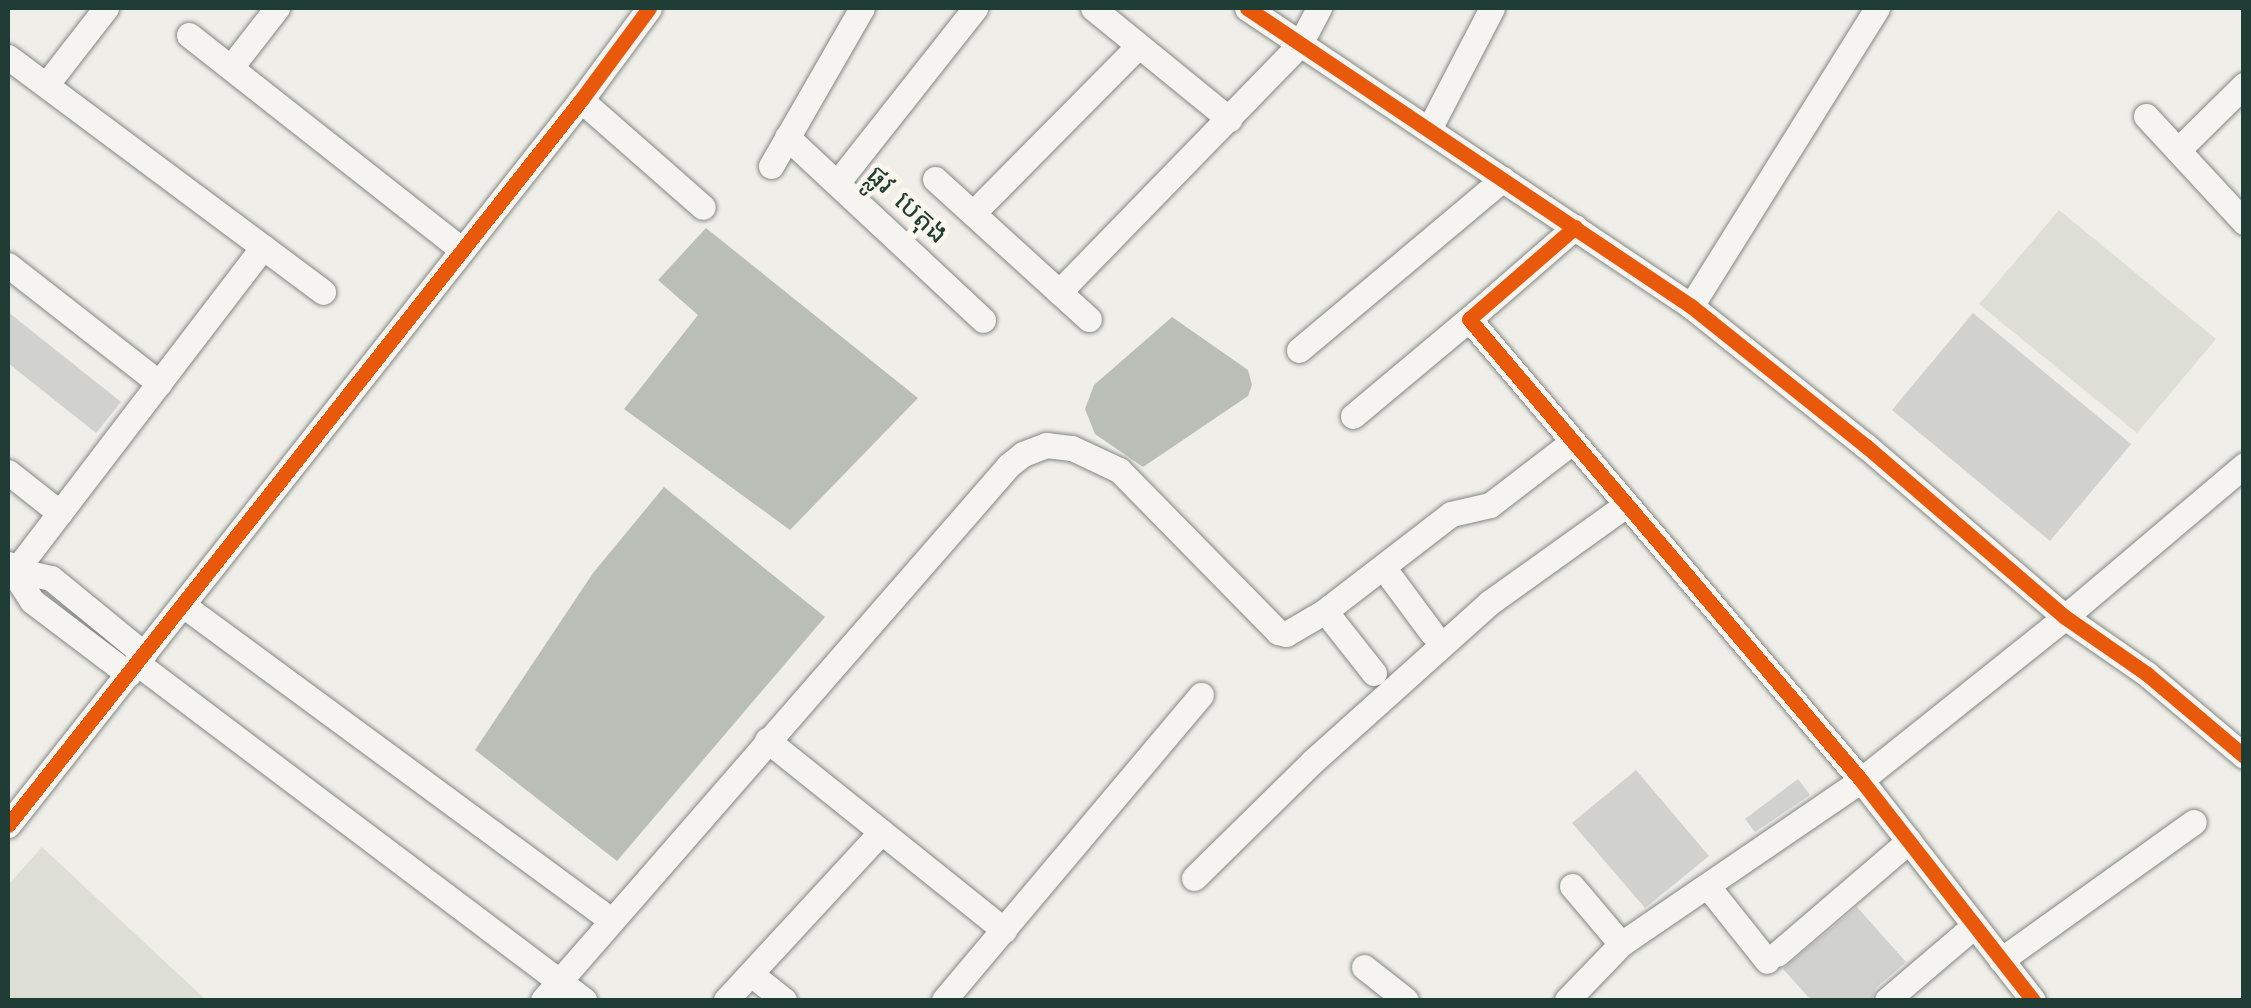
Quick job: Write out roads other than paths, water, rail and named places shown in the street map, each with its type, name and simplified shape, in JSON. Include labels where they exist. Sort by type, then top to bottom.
[{"type":"street","points":[[46,85],[106,8]]},
{"type":"street","points":[[230,68],[277,8]]},
{"type":"street","points":[[8,825],[582,100],[650,8]]},
{"type":"street","points":[[771,166],[862,8]]},
{"type":"street","points":[[837,183],[975,8]]},
{"type":"street","points":[[1093,8],[1229,119]]},
{"type":"street","points":[[1247,8],[1691,306],[1866,446],[2065,617],[2147,674],[2244,756]]},
{"type":"street","points":[[1059,292],[1300,44],[1319,8]]},
{"type":"street","points":[[1430,129],[1492,8]]},
{"type":"street","points":[[1691,306],[1877,8]]},
{"type":"street","points":[[189,35],[461,249]]},
{"type":"street","points":[[972,214],[1138,46]]},
{"type":"street","points":[[8,57],[323,292]]},
{"type":"street","points":[[2178,150],[2244,85]]},
{"type":"street","points":[[582,100],[703,207]]},
{"type":"street","points":[[2146,116],[2244,222]]},
{"type":"street","name":"ផ្លូវ បេតុង","points":[[787,138],[983,320]]},
{"type":"street","points":[[1298,350],[1503,179]]},
{"type":"street","points":[[935,180],[1089,319]]},
{"type":"street","points":[[1353,416],[1574,227]]},
{"type":"street","points":[[263,248],[60,513],[12,567],[51,578],[136,664],[560,978],[584,1000]]},
{"type":"street","points":[[8,266],[159,383]]},
{"type":"street","points":[[1469,319],[1861,780],[2033,1000]]},
{"type":"street","points":[[543,1000],[1008,465],[1046,445],[1072,448],[1119,470],[1278,632],[1294,634],[1452,514],[1490,505],[1572,442]]},
{"type":"street","points":[[1567,1000],[1621,944],[1709,888],[1861,780],[2065,617],[2244,466]]},
{"type":"street","points":[[8,472],[60,513]]},
{"type":"street","points":[[1194,878],[1313,761],[1490,603],[1626,505]]},
{"type":"street","points":[[1382,567],[1432,633]]},
{"type":"street","points":[[183,605],[611,920]]},
{"type":"street","points":[[1325,611],[1374,673]]},
{"type":"street","points":[[951,999],[1201,695]]},
{"type":"street","points":[[767,740],[1004,930]]},
{"type":"street","points":[[2001,960],[2194,822]]},
{"type":"street","points":[[726,1000],[881,832]]},
{"type":"street","points":[[1709,888],[1772,957],[1908,841]]},
{"type":"street","points":[[1572,886],[1621,944]]},
{"type":"street","points":[[1887,1000],[1974,926]]},
{"type":"street","points":[[1364,968],[1406,1000]]},
{"type":"street","points":[[752,974],[784,1000]]}]
